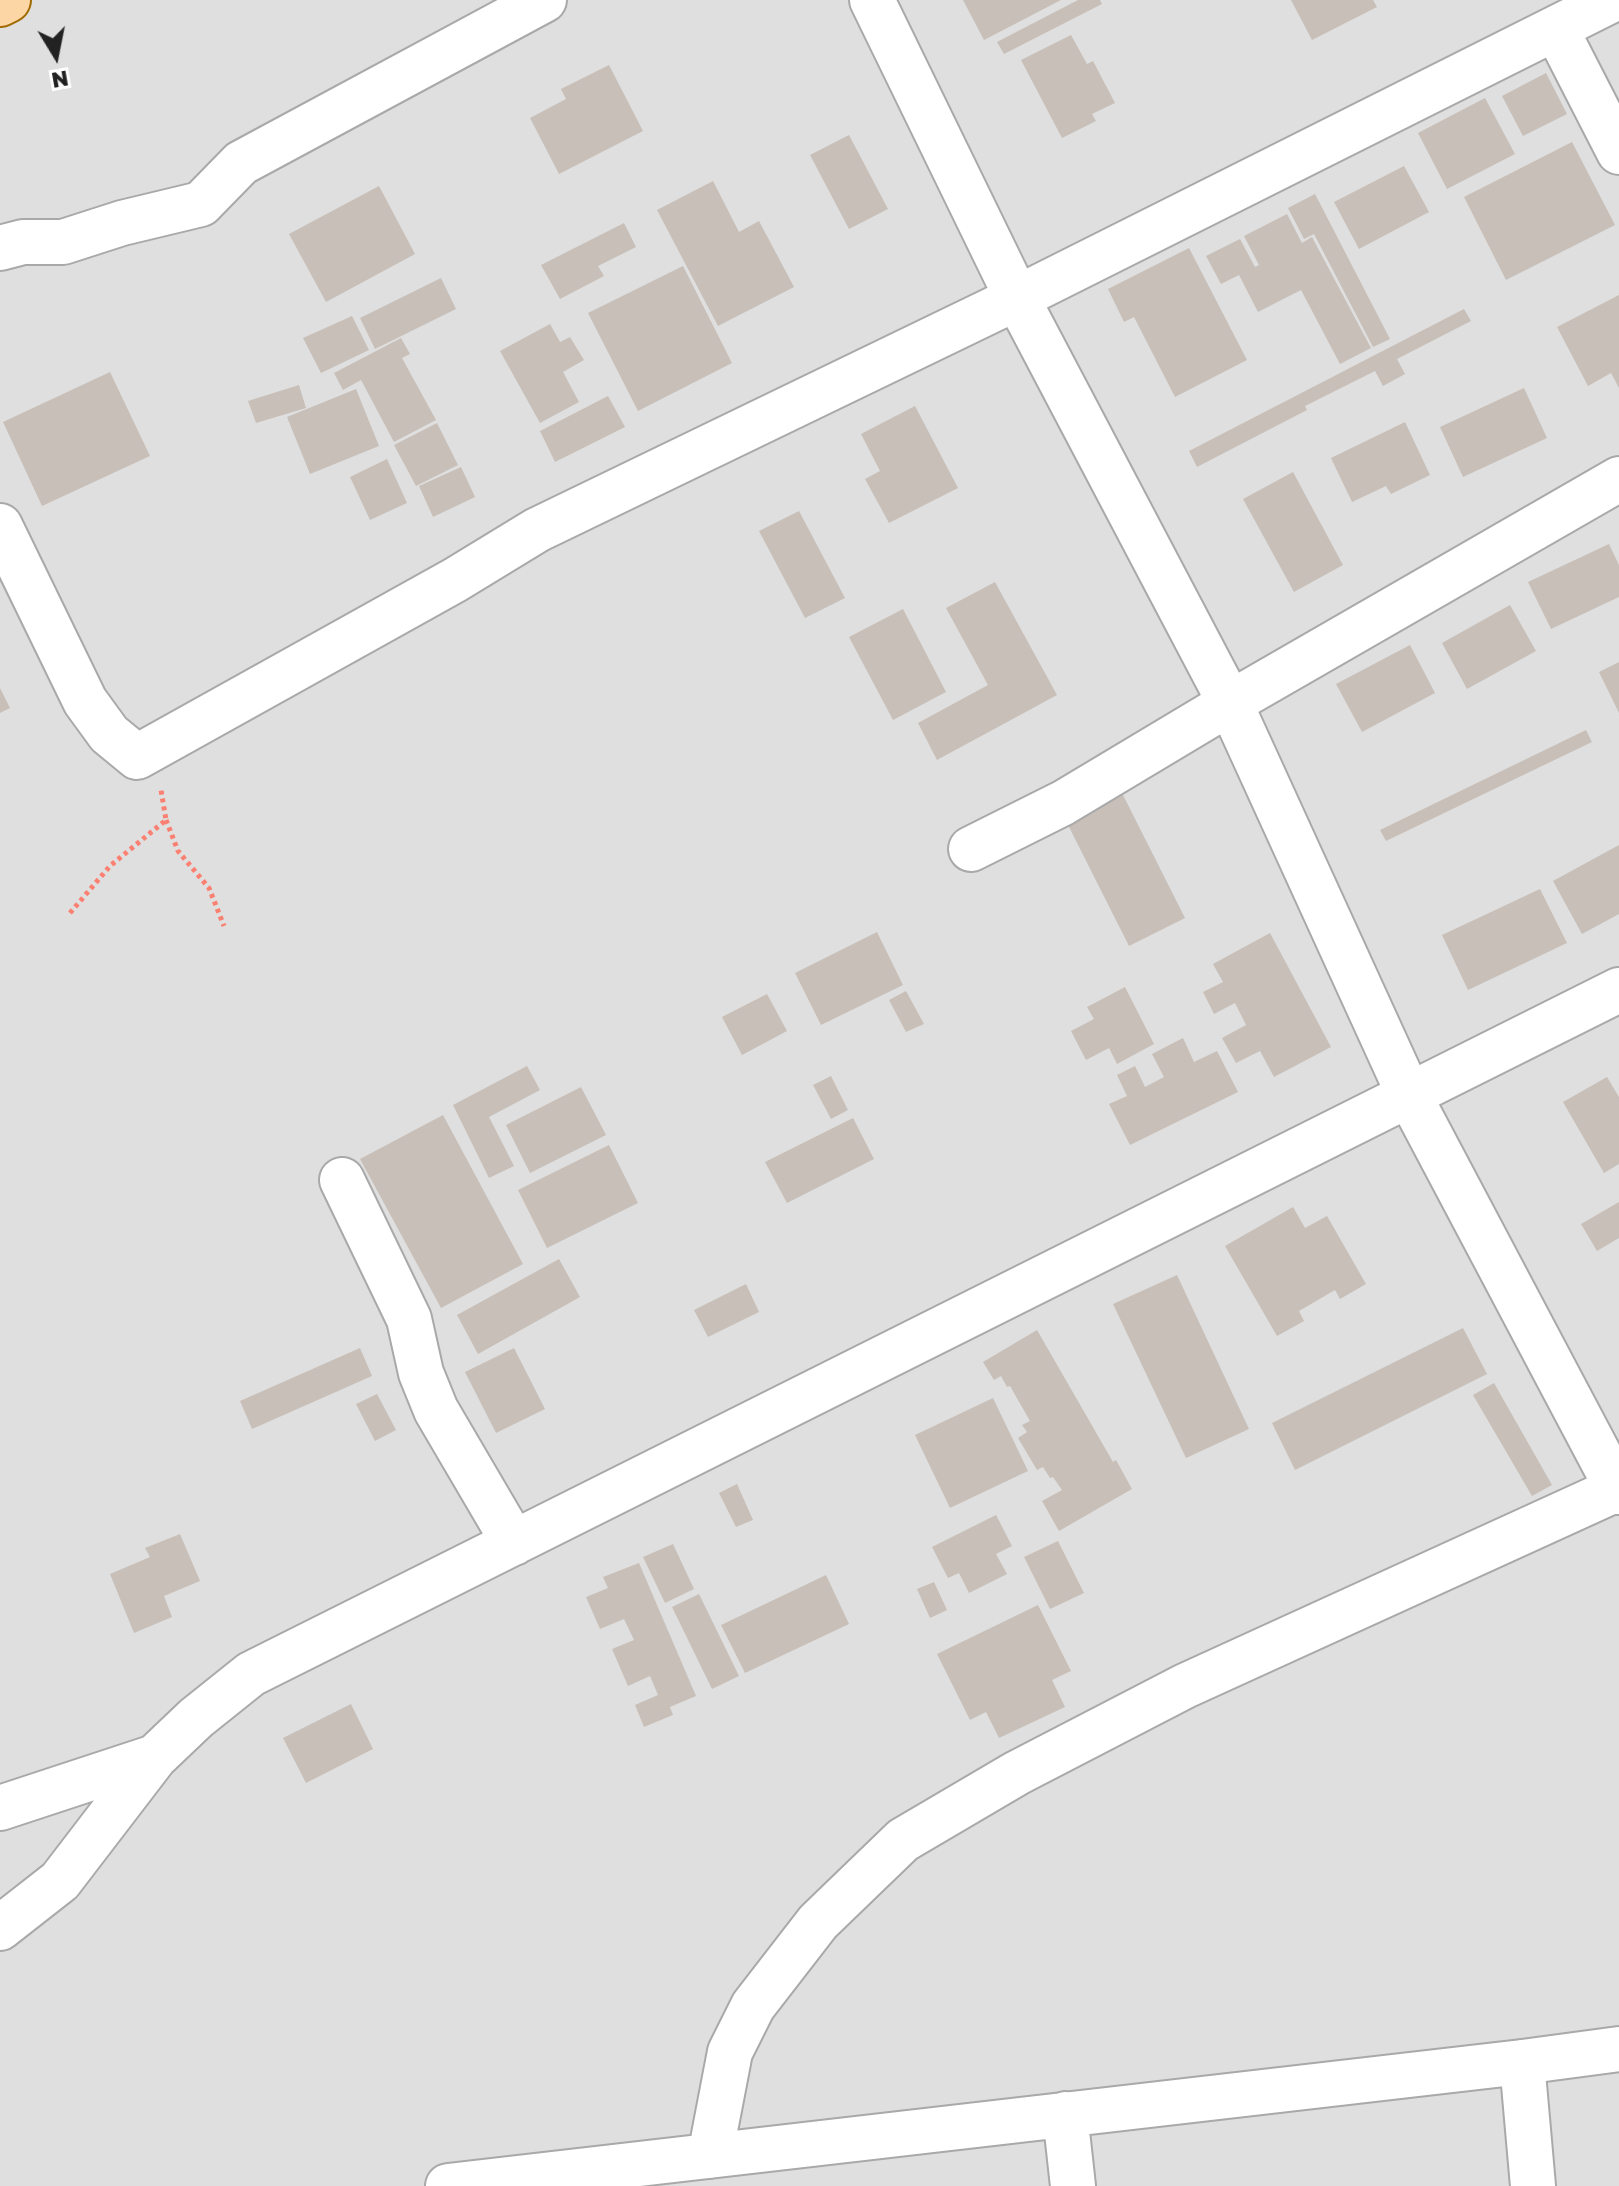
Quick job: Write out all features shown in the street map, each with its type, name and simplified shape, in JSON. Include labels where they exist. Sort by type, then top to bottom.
[{"type":"main road","points":[[0,4],[8,0]]},
{"type":"street","points":[[0,248],[23,242],[63,242],[122,223],[201,204],[241,163],[544,0]]},
{"type":"street","points":[[710,2156],[730,2052],[753,2006],[818,1922],[903,1840],[1017,1773],[1185,1686],[1618,1490],[1409,1095],[1230,703],[1017,298],[872,0]]},
{"type":"street","points":[[0,526],[85,701],[109,734],[137,757],[455,580],[537,530],[1017,298],[1612,0]]},
{"type":"street","points":[[1556,29],[1619,152]]},
{"type":"street","points":[[971,849],[1063,803],[1619,479]]},
{"type":"street","points":[[0,1928],[60,1881],[155,1757],[196,1718],[251,1674],[1619,990]]},
{"type":"street","points":[[342,1180],[409,1319],[421,1373],[436,1410],[514,1543]]},
{"type":"street","points":[[0,1808],[155,1757]]},
{"type":"street","points":[[448,2186],[1619,2049]]},
{"type":"street","points":[[1522,2062],[1533,2186]]},
{"type":"street","points":[[1065,2114],[1073,2186]]},
{"type":"path","points":[[137,757],[161,787],[166,820],[178,851],[209,888],[224,926]]},
{"type":"path","points":[[70,913],[110,866],[166,820]]},
{"type":"shaded area","points":[[0,0],[1619,0],[1619,2186],[0,2186]]},
{"type":"building","points":[[963,0],[1061,0],[984,40]]},
{"type":"building","points":[[1078,0],[1100,0],[1102,4],[1004,54],[997,42]]},
{"type":"building","points":[[1291,0],[1373,0],[1377,7],[1312,40]]},
{"type":"building","points":[[1071,35],[1087,64],[1093,61],[1115,103],[1092,114],[1096,121],[1062,138],[1021,60]]},
{"type":"building","points":[[609,65],[643,131],[559,174],[530,118],[566,99],[561,89]]},
{"type":"building","points":[[1546,73],[1567,114],[1523,136],[1502,96]]},
{"type":"building","points":[[1485,98],[1515,154],[1447,189],[1418,133]]},
{"type":"building","points":[[849,135],[888,209],[849,229],[810,155]]},
{"type":"building","points":[[1572,142],[1615,225],[1506,280],[1464,197]]},
{"type":"building","points":[[1404,166],[1429,212],[1359,249],[1334,202]]},
{"type":"building","points":[[713,181],[739,232],[759,221],[794,287],[718,326],[657,210]]},
{"type":"building","points":[[379,186],[415,254],[326,302],[289,234]]},
{"type":"building","points":[[1315,194],[1390,339],[1373,347],[1314,234],[1304,239],[1288,208]]},
{"type":"building","points":[[1287,214],[1302,243],[1312,237],[1371,348],[1340,364],[1301,290],[1258,312],[1239,275],[1221,284],[1206,256],[1240,239],[1255,267],[1259,265],[1244,236]]},
{"type":"building","points":[[624,223],[636,247],[598,266],[604,276],[560,299],[541,265]]},
{"type":"building","points":[[1189,248],[1247,360],[1175,397],[1134,317],[1124,322],[1108,289]]},
{"type":"building","points":[[683,266],[732,363],[638,411],[588,313]]},
{"type":"building","points":[[441,278],[456,309],[375,349],[360,318]]},
{"type":"building","points":[[1619,295],[1619,388],[1611,373],[1588,386],[1557,327]]},
{"type":"building","points":[[1464,309],[1471,321],[1397,359],[1405,374],[1383,386],[1375,371],[1305,406],[1307,410],[1197,467],[1189,451]]},
{"type":"building","points":[[352,316],[369,350],[321,373],[303,338]]},
{"type":"building","points":[[550,324],[560,342],[570,337],[584,360],[563,372],[579,402],[540,423],[500,351]]},
{"type":"building","points":[[401,338],[410,354],[402,358],[436,420],[394,442],[361,380],[343,390],[334,373]]},
{"type":"building","points":[[110,372],[150,456],[42,506],[3,422]]},
{"type":"building","points":[[299,385],[306,408],[256,423],[248,401]]},
{"type":"building","points":[[1524,388],[1547,438],[1463,477],[1440,427]]},
{"type":"building","points":[[356,389],[379,446],[310,474],[287,417]]},
{"type":"building","points":[[608,396],[625,427],[555,462],[540,431]]},
{"type":"building","points":[[915,406],[958,488],[889,523],[865,479],[880,471],[861,434]]},
{"type":"building","points":[[1405,422],[1430,475],[1391,494],[1386,486],[1352,502],[1331,458]]},
{"type":"building","points":[[437,423],[458,465],[416,486],[394,445]]},
{"type":"building","points":[[387,459],[407,503],[370,520],[350,477]]},
{"type":"building","points":[[461,467],[475,497],[433,517],[419,486]]},
{"type":"building","points":[[1293,472],[1343,565],[1294,592],[1243,499]]},
{"type":"building","points":[[799,511],[845,598],[805,618],[759,531]]},
{"type":"building","points":[[1609,544],[1619,565],[1619,597],[1551,629],[1528,582]]},
{"type":"building","points":[[995,582],[1057,695],[937,760],[918,723],[988,685],[946,608]]},
{"type":"building","points":[[1510,605],[1536,651],[1467,689],[1442,643]]},
{"type":"building","points":[[903,609],[946,692],[893,720],[849,637]]},
{"type":"building","points":[[1410,645],[1435,693],[1362,732],[1336,684]]},
{"type":"building","points":[[1619,662],[1619,713],[1599,672]]},
{"type":"building","points":[[0,688],[10,708],[0,713]]},
{"type":"building","points":[[1586,730],[1592,742],[1386,841],[1380,830]]},
{"type":"building","points":[[1123,795],[1185,918],[1129,946],[1067,823]]},
{"type":"building","points":[[1619,845],[1619,914],[1582,934],[1553,881]]},
{"type":"building","points":[[1540,889],[1567,943],[1468,990],[1442,935]]},
{"type":"building","points":[[877,932],[903,985],[821,1025],[795,973]]},
{"type":"building","points":[[1270,933],[1331,1047],[1274,1077],[1260,1051],[1236,1063],[1222,1038],[1246,1025],[1235,1003],[1214,1014],[1203,992],[1223,982],[1213,964]]},
{"type":"building","points":[[1125,987],[1154,1044],[1117,1064],[1109,1048],[1086,1060],[1071,1031],[1094,1019],[1087,1007]]},
{"type":"building","points":[[906,991],[924,1024],[906,1032],[889,1000]]},
{"type":"building","points":[[767,994],[787,1031],[742,1055],[722,1017]]},
{"type":"building","points":[[1183,1038],[1194,1062],[1217,1051],[1238,1092],[1130,1145],[1109,1104],[1127,1096],[1117,1075],[1135,1066],[1145,1087],[1164,1077],[1152,1054]]},
{"type":"building","points":[[527,1066],[540,1090],[489,1117],[514,1166],[489,1178],[453,1105]]},
{"type":"building","points":[[831,1076],[848,1110],[831,1119],[813,1085]]},
{"type":"building","points":[[1607,1077],[1619,1097],[1619,1164],[1604,1173],[1563,1102]]},
{"type":"building","points":[[581,1087],[606,1135],[530,1173],[506,1125]]},
{"type":"building","points":[[443,1115],[523,1264],[441,1308],[360,1159]]},
{"type":"building","points":[[853,1118],[874,1159],[787,1203],[765,1162]]},
{"type":"building","points":[[609,1145],[638,1203],[547,1248],[518,1190]]},
{"type":"building","points":[[1619,1202],[1619,1238],[1597,1251],[1581,1224]]},
{"type":"building","points":[[1293,1207],[1305,1228],[1327,1216],[1366,1284],[1340,1299],[1335,1290],[1299,1311],[1304,1321],[1277,1336],[1225,1246]]},
{"type":"building","points":[[559,1259],[580,1297],[478,1354],[457,1315]]},
{"type":"building","points":[[1177,1275],[1249,1429],[1186,1458],[1113,1304]]},
{"type":"building","points":[[746,1284],[759,1312],[708,1337],[694,1310]]},
{"type":"building","points":[[1463,1328],[1487,1374],[1295,1470],[1272,1423]]},
{"type":"building","points":[[1037,1330],[1113,1462],[1116,1460],[1132,1489],[1059,1531],[1042,1501],[1062,1490],[1043,1467],[1037,1470],[1018,1438],[1027,1432],[1022,1425],[1030,1421],[1010,1386],[1007,1387],[1001,1376],[994,1380],[983,1362]]},
{"type":"building","points":[[360,1348],[372,1376],[252,1429],[240,1401]]},
{"type":"building","points":[[514,1348],[545,1409],[496,1433],[465,1372]]},
{"type":"building","points":[[1494,1383],[1552,1485],[1532,1496],[1473,1395]]},
{"type":"building","points":[[377,1394],[396,1430],[375,1441],[356,1404]]},
{"type":"building","points":[[993,1398],[1028,1471],[950,1508],[915,1435]]},
{"type":"building","points":[[737,1484],[753,1520],[736,1527],[719,1493]]},
{"type":"building","points":[[996,1515],[1012,1546],[996,1554],[1007,1574],[969,1593],[959,1573],[948,1578],[932,1547]]},
{"type":"building","points":[[180,1534],[200,1581],[164,1596],[172,1617],[134,1633],[110,1574],[150,1557],[145,1548]]},
{"type":"building","points":[[1058,1541],[1084,1593],[1050,1609],[1024,1557]]},
{"type":"building","points":[[673,1544],[694,1589],[665,1603],[643,1557]]},
{"type":"building","points":[[639,1563],[696,1696],[670,1707],[673,1715],[644,1727],[635,1705],[658,1695],[650,1676],[628,1686],[612,1649],[634,1640],[624,1619],[600,1629],[586,1597],[608,1588],[603,1577]]},
{"type":"building","points":[[826,1575],[849,1624],[745,1673],[721,1625]]},
{"type":"building","points":[[934,1582],[947,1610],[930,1618],[917,1589]]},
{"type":"building","points":[[699,1594],[739,1676],[712,1689],[672,1607]]},
{"type":"building","points":[[1038,1605],[1071,1671],[1052,1680],[1065,1707],[999,1738],[986,1712],[970,1720],[937,1654]]},
{"type":"building","points":[[351,1704],[373,1749],[306,1783],[283,1738]]}]
